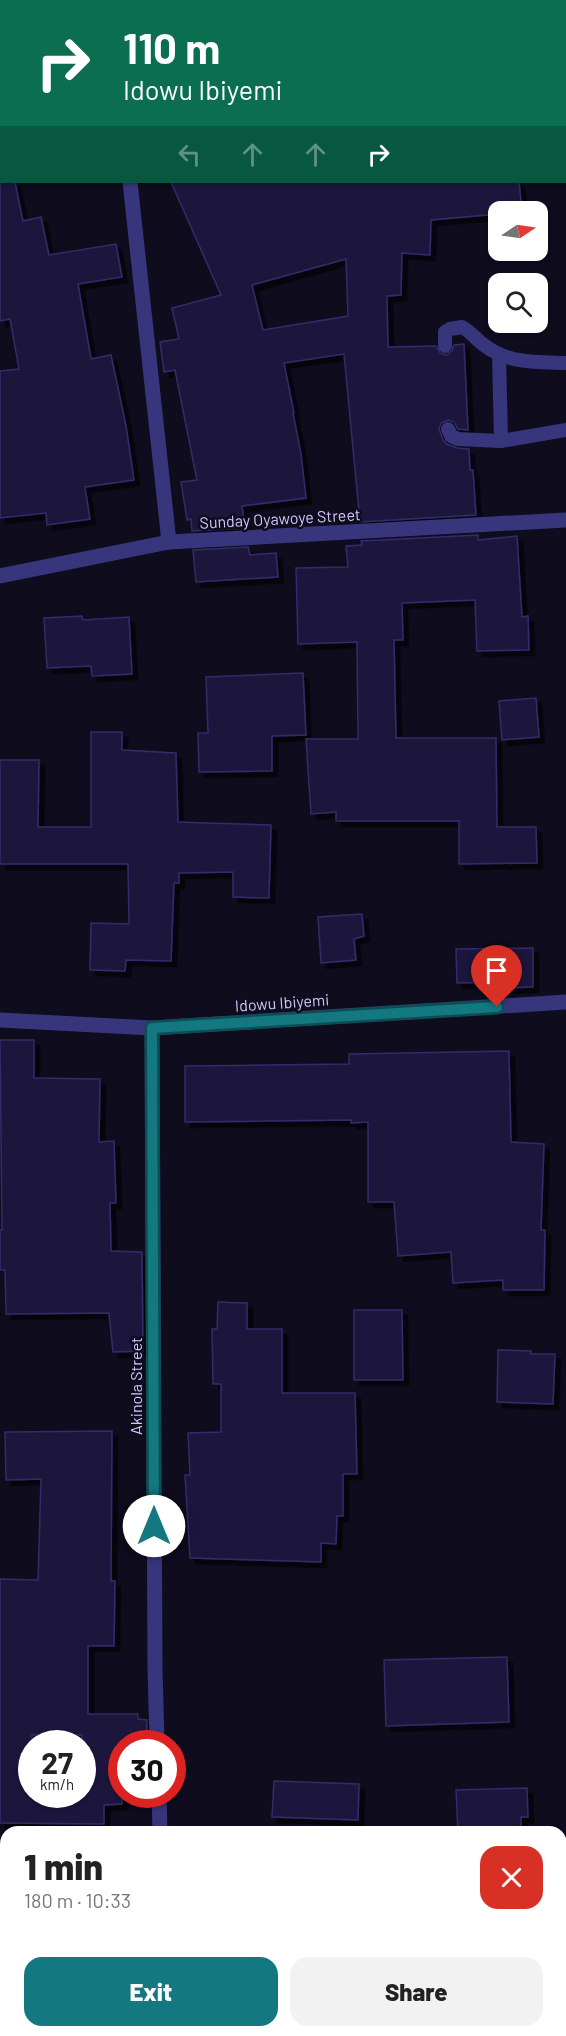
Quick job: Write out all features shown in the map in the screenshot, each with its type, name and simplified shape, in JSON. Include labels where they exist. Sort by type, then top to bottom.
[{"type":"street","points":[[130,183],[169,542]]},
{"type":"street","name":"Sunday Oyawoye Street","points":[[0,576],[169,542],[566,520]]},
{"type":"street","name":"Idowu Ibiyemi","points":[[0,1020],[152,1028],[566,1002]]},
{"type":"street","name":"Akinola Street","points":[[152,1028],[157,1730]]},
{"type":"street","points":[[159,1808],[160,1826]]},
{"type":"lane","points":[[445,346],[445,332],[462,327],[471,332],[482,344],[511,360],[566,363]]},
{"type":"lane","points":[[499,355],[501,441]]},
{"type":"lane","points":[[448,429],[451,436],[458,439],[501,441],[566,430]]},
{"type":"building","points":[[0,183],[15,183],[23,221],[41,217],[49,255],[116,244],[122,277],[78,284],[91,359],[111,355],[126,426],[134,480],[85,487],[90,519],[47,525],[46,513],[0,518],[0,371],[19,369],[10,319],[0,321]]},
{"type":"building","points":[[171,183],[519,183],[521,201],[488,201],[488,215],[431,220],[430,255],[402,253],[401,295],[387,296],[388,347],[436,346],[440,353],[446,355],[452,351],[454,345],[464,344],[468,430],[458,429],[454,422],[448,420],[441,423],[439,429],[447,444],[469,449],[476,515],[360,522],[344,354],[284,363],[301,454],[306,498],[242,506],[245,528],[192,531],[191,519],[187,520],[181,482],[197,480],[175,370],[164,372],[160,342],[179,339],[172,308],[221,295]],"holes":[[[346,259],[348,316],[263,330],[252,285]]]},
{"type":"building","points":[[478,535],[478,540],[517,536],[522,617],[528,616],[529,650],[477,651],[475,600],[402,603],[403,640],[394,640],[396,738],[496,738],[497,827],[536,827],[537,863],[459,864],[459,821],[336,821],[336,812],[311,814],[306,739],[358,739],[357,642],[298,644],[296,568],[348,567],[346,546],[362,545],[361,541]]},
{"type":"building","points":[[248,547],[250,555],[276,553],[278,577],[196,582],[193,550]]},
{"type":"building","points":[[82,616],[83,620],[129,617],[132,674],[92,676],[91,666],[47,668],[44,618]]},
{"type":"building","points":[[303,673],[306,735],[272,736],[272,771],[199,772],[198,733],[208,733],[206,677]]},
{"type":"building","points":[[536,698],[539,737],[502,740],[499,701]]},
{"type":"building","points":[[91,732],[122,732],[122,750],[176,753],[178,822],[271,825],[269,898],[233,897],[233,872],[179,873],[179,883],[174,883],[171,961],[126,960],[125,971],[90,970],[91,923],[129,924],[128,864],[0,864],[0,760],[39,760],[38,827],[91,827]]},
{"type":"building","points":[[362,914],[364,936],[354,939],[356,960],[321,963],[318,917]]},
{"type":"building","points":[[533,948],[533,987],[500,988],[500,982],[457,983],[456,949]]},
{"type":"building","points":[[0,1040],[34,1040],[34,1078],[100,1079],[99,1142],[114,1141],[116,1203],[110,1203],[111,1251],[142,1252],[143,1351],[113,1352],[109,1313],[6,1314],[5,1270],[0,1270],[0,1230],[2,1230]]},
{"type":"building","points":[[509,1051],[511,1142],[544,1144],[541,1230],[545,1230],[544,1290],[503,1290],[503,1280],[453,1283],[451,1252],[398,1256],[394,1202],[368,1202],[368,1122],[351,1123],[351,1120],[185,1122],[185,1066],[349,1064],[349,1054]]},
{"type":"building","points":[[218,1302],[247,1303],[247,1329],[282,1329],[282,1393],[355,1393],[357,1474],[343,1474],[343,1516],[337,1516],[336,1544],[321,1543],[321,1562],[190,1558],[185,1475],[190,1475],[188,1433],[221,1432],[221,1384],[213,1384],[212,1329],[217,1329]]},
{"type":"building","points":[[354,1310],[402,1310],[403,1380],[354,1380]]},
{"type":"building","points":[[498,1350],[555,1354],[553,1404],[497,1402]]},
{"type":"building","points":[[112,1431],[111,1581],[115,1581],[114,1646],[88,1646],[88,1714],[138,1714],[138,1719],[147,1720],[147,1730],[108,1730],[108,1805],[104,1805],[104,1824],[0,1823],[0,1579],[38,1580],[41,1479],[6,1480],[5,1432]]},
{"type":"building","points":[[507,1657],[509,1722],[386,1726],[384,1660]]},
{"type":"building","points":[[274,1781],[359,1784],[358,1820],[272,1817]]},
{"type":"building","points":[[527,1788],[528,1817],[521,1817],[521,1826],[458,1826],[456,1790]]},
{"type":"route","points":[[154,1526],[152,1028],[497,1007]]}]
